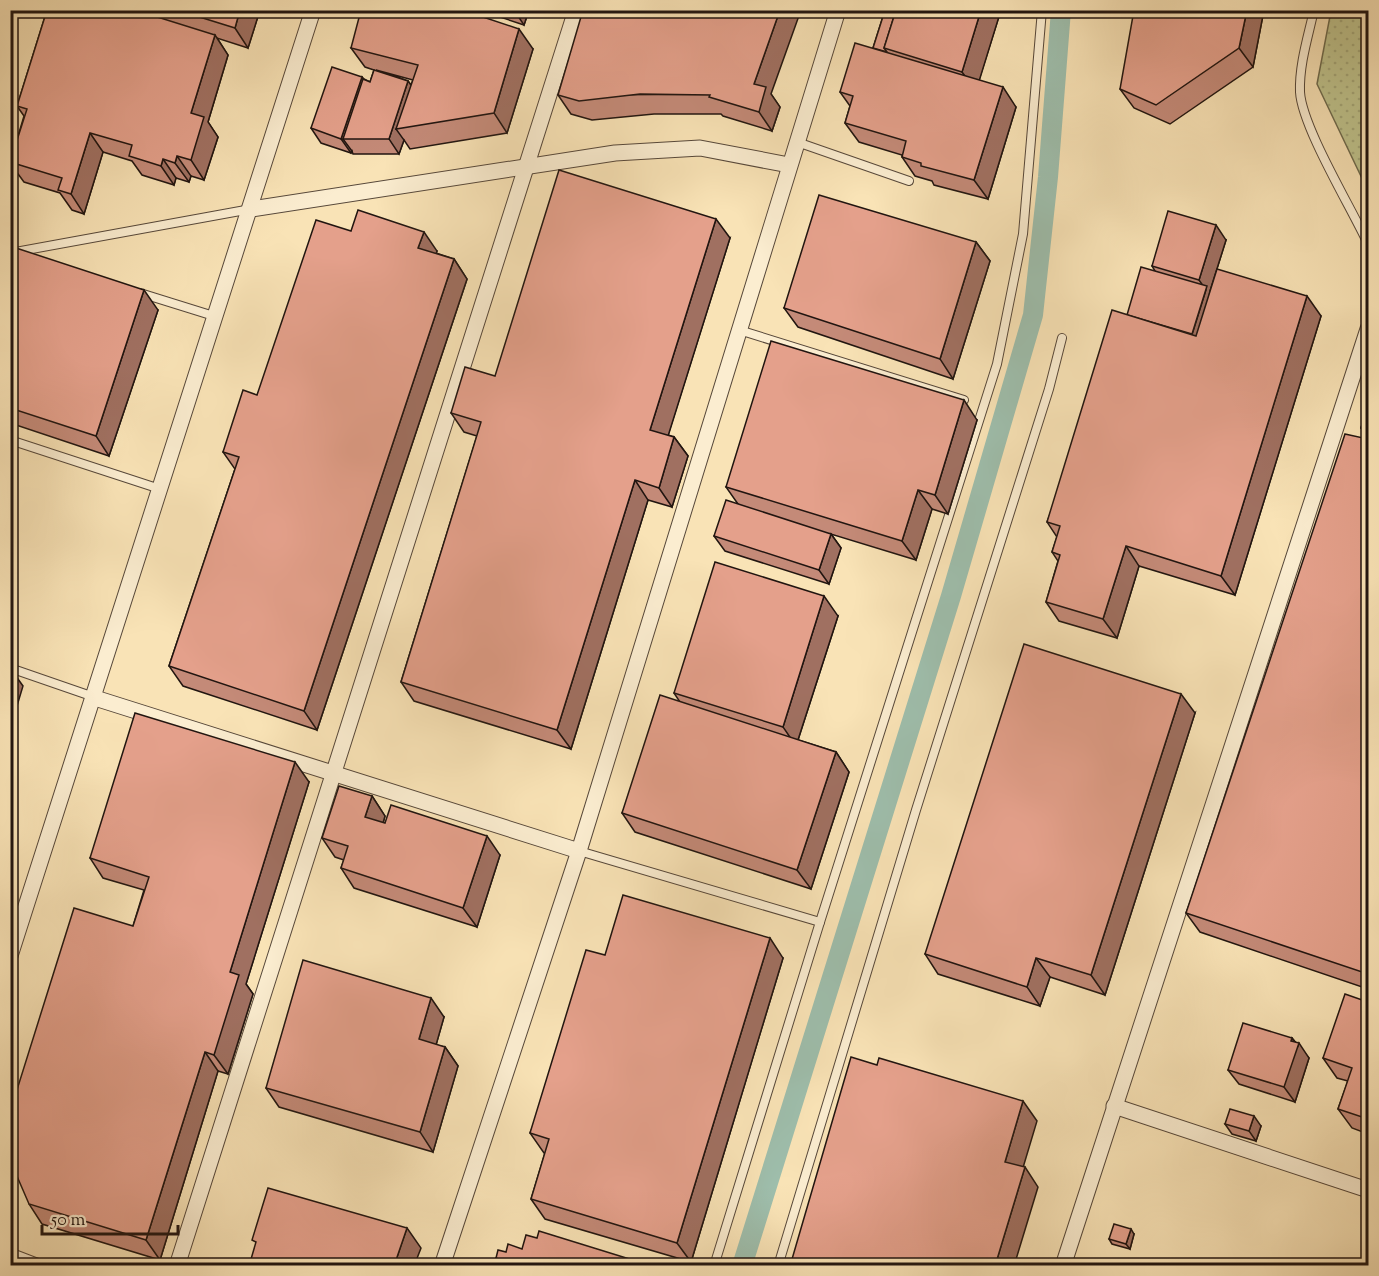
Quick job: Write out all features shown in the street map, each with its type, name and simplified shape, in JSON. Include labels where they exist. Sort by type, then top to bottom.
[{"type":"street","points":[[10,956],[162,490],[313,10]]},
{"type":"street","points":[[177,1266],[576,10]]},
{"type":"street","points":[[442,1266],[579,851],[838,10]]},
{"type":"street","points":[[252,209],[615,153],[700,148],[789,165]]},
{"type":"street","points":[[1063,1266],[1368,329]]},
{"type":"street","points":[[95,698],[334,771],[579,851]]},
{"type":"street","points":[[1114,1106],[1368,1190]]},
{"type":"street","points":[[10,1256],[36,1266]]},
{"type":"lane","points":[[714,1266],[820,922],[997,364],[1023,234],[1042,10]]},
{"type":"lane","points":[[1314,10],[1301,75],[1300,94],[1312,129],[1368,244]]},
{"type":"lane","points":[[796,141],[909,181]]},
{"type":"lane","points":[[10,181],[19,153]]},
{"type":"lane","points":[[10,253],[252,209]]},
{"type":"lane","points":[[132,290],[217,317]]},
{"type":"lane","points":[[738,329],[964,400]]},
{"type":"lane","points":[[778,1266],[916,810],[1046,399],[1062,338]]},
{"type":"lane","points":[[10,440],[162,490]]},
{"type":"lane","points":[[10,668],[95,698]]},
{"type":"lane","points":[[579,851],[820,922]]},
{"type":"green space","points":[[1331,11],[1368,11],[1368,191],[1317,84]]},
{"type":"building","points":[[47,10],[135,10],[215,35],[191,113],[204,117],[191,160],[177,156],[175,163],[163,159],[161,166],[129,156],[132,145],[90,133],[71,194],[58,190],[62,178],[10,162],[27,109],[17,106]]},
{"type":"building","points":[[177,10],[240,10],[235,28]]},
{"type":"building","points":[[361,10],[462,10],[519,29],[494,113],[396,129],[418,65],[351,48]]},
{"type":"building","points":[[583,10],[780,10],[754,84],[766,87],[759,112],[709,97],[710,95],[640,94],[579,101],[558,95]]},
{"type":"building","points":[[885,10],[896,10],[884,48],[887,52],[873,48]]},
{"type":"building","points":[[896,10],[981,10],[962,72],[884,48]]},
{"type":"building","points":[[1134,10],[1247,10],[1239,48],[1156,105],[1120,89]]},
{"type":"building","points":[[855,43],[1003,87],[974,180],[921,166],[921,163],[902,157],[906,141],[845,123],[853,96],[840,92]]},
{"type":"building","points":[[332,67],[362,77],[341,139],[311,128]]},
{"type":"building","points":[[374,70],[408,81],[389,139],[343,139],[363,79],[370,82]]},
{"type":"building","points":[[559,170],[716,219],[650,430],[674,437],[659,488],[635,480],[557,730],[401,682],[481,422],[451,413],[465,367],[495,376]]},
{"type":"building","points":[[819,195],[976,242],[940,359],[784,308]]},
{"type":"building","points":[[358,210],[424,232],[418,248],[454,259],[304,711],[169,666],[239,457],[223,452],[243,390],[257,395],[316,220],[351,231]]},
{"type":"building","points":[[1168,211],[1216,225],[1199,280],[1152,266]]},
{"type":"building","points":[[10,246],[144,290],[96,436],[10,408]]},
{"type":"building","points":[[1141,267],[1207,286],[1192,334],[1127,315]]},
{"type":"building","points":[[1217,269],[1307,296],[1221,576],[1126,546],[1103,619],[1046,602],[1060,555],[1052,552],[1060,526],[1047,522],[1112,310],[1196,336]]},
{"type":"building","points":[[771,341],[964,400],[935,495],[918,490],[902,541],[726,487]]},
{"type":"building","points":[[1368,403],[1368,430],[1361,428]]},
{"type":"building","points":[[1345,434],[1368,439],[1368,974],[1186,913]]},
{"type":"building","points":[[726,500],[831,534],[819,570],[714,536]]},
{"type":"building","points":[[715,562],[824,596],[783,727],[674,693]]},
{"type":"building","points":[[1024,644],[1181,694],[1091,975],[1036,958],[1027,987],[925,954]]},
{"type":"building","points":[[660,695],[836,752],[797,870],[622,813]]},
{"type":"building","points":[[135,713],[295,762],[230,972],[239,975],[214,1055],[205,1052],[146,1240],[29,1204],[10,1160],[10,1112],[74,908],[133,926],[149,877],[90,858]]},
{"type":"building","points":[[339,786],[372,796],[365,817],[385,823],[391,805],[487,836],[463,908],[341,868],[348,846],[322,838]]},
{"type":"building","points":[[623,895],[770,938],[677,1243],[531,1199],[549,1139],[530,1133],[586,950],[605,955]]},
{"type":"building","points":[[303,960],[431,998],[419,1039],[445,1047],[420,1132],[266,1088]]},
{"type":"building","points":[[1345,994],[1368,1002],[1368,1119],[1338,1109],[1352,1068],[1323,1058]]},
{"type":"building","points":[[1243,1023],[1292,1038],[1291,1041],[1299,1043],[1284,1087],[1228,1070]]},
{"type":"building","points":[[851,1057],[877,1065],[879,1058],[1023,1101],[1005,1162],[1025,1167],[995,1266],[790,1266]]},
{"type":"building","points":[[1230,1109],[1254,1116],[1249,1131],[1225,1124]]},
{"type":"building","points":[[268,1188],[407,1228],[394,1266],[249,1266],[256,1242],[252,1240]]},
{"type":"building","points":[[1114,1224],[1131,1229],[1126,1244],[1109,1239]]},
{"type":"building","points":[[539,1231],[636,1261],[634,1266],[501,1266],[503,1261],[496,1258],[498,1250],[506,1252],[508,1244],[522,1249],[526,1235],[537,1238]]},
{"type":"waterway","points":[[742,1266],[951,596],[1033,315],[1048,177],[1061,10]]}]
